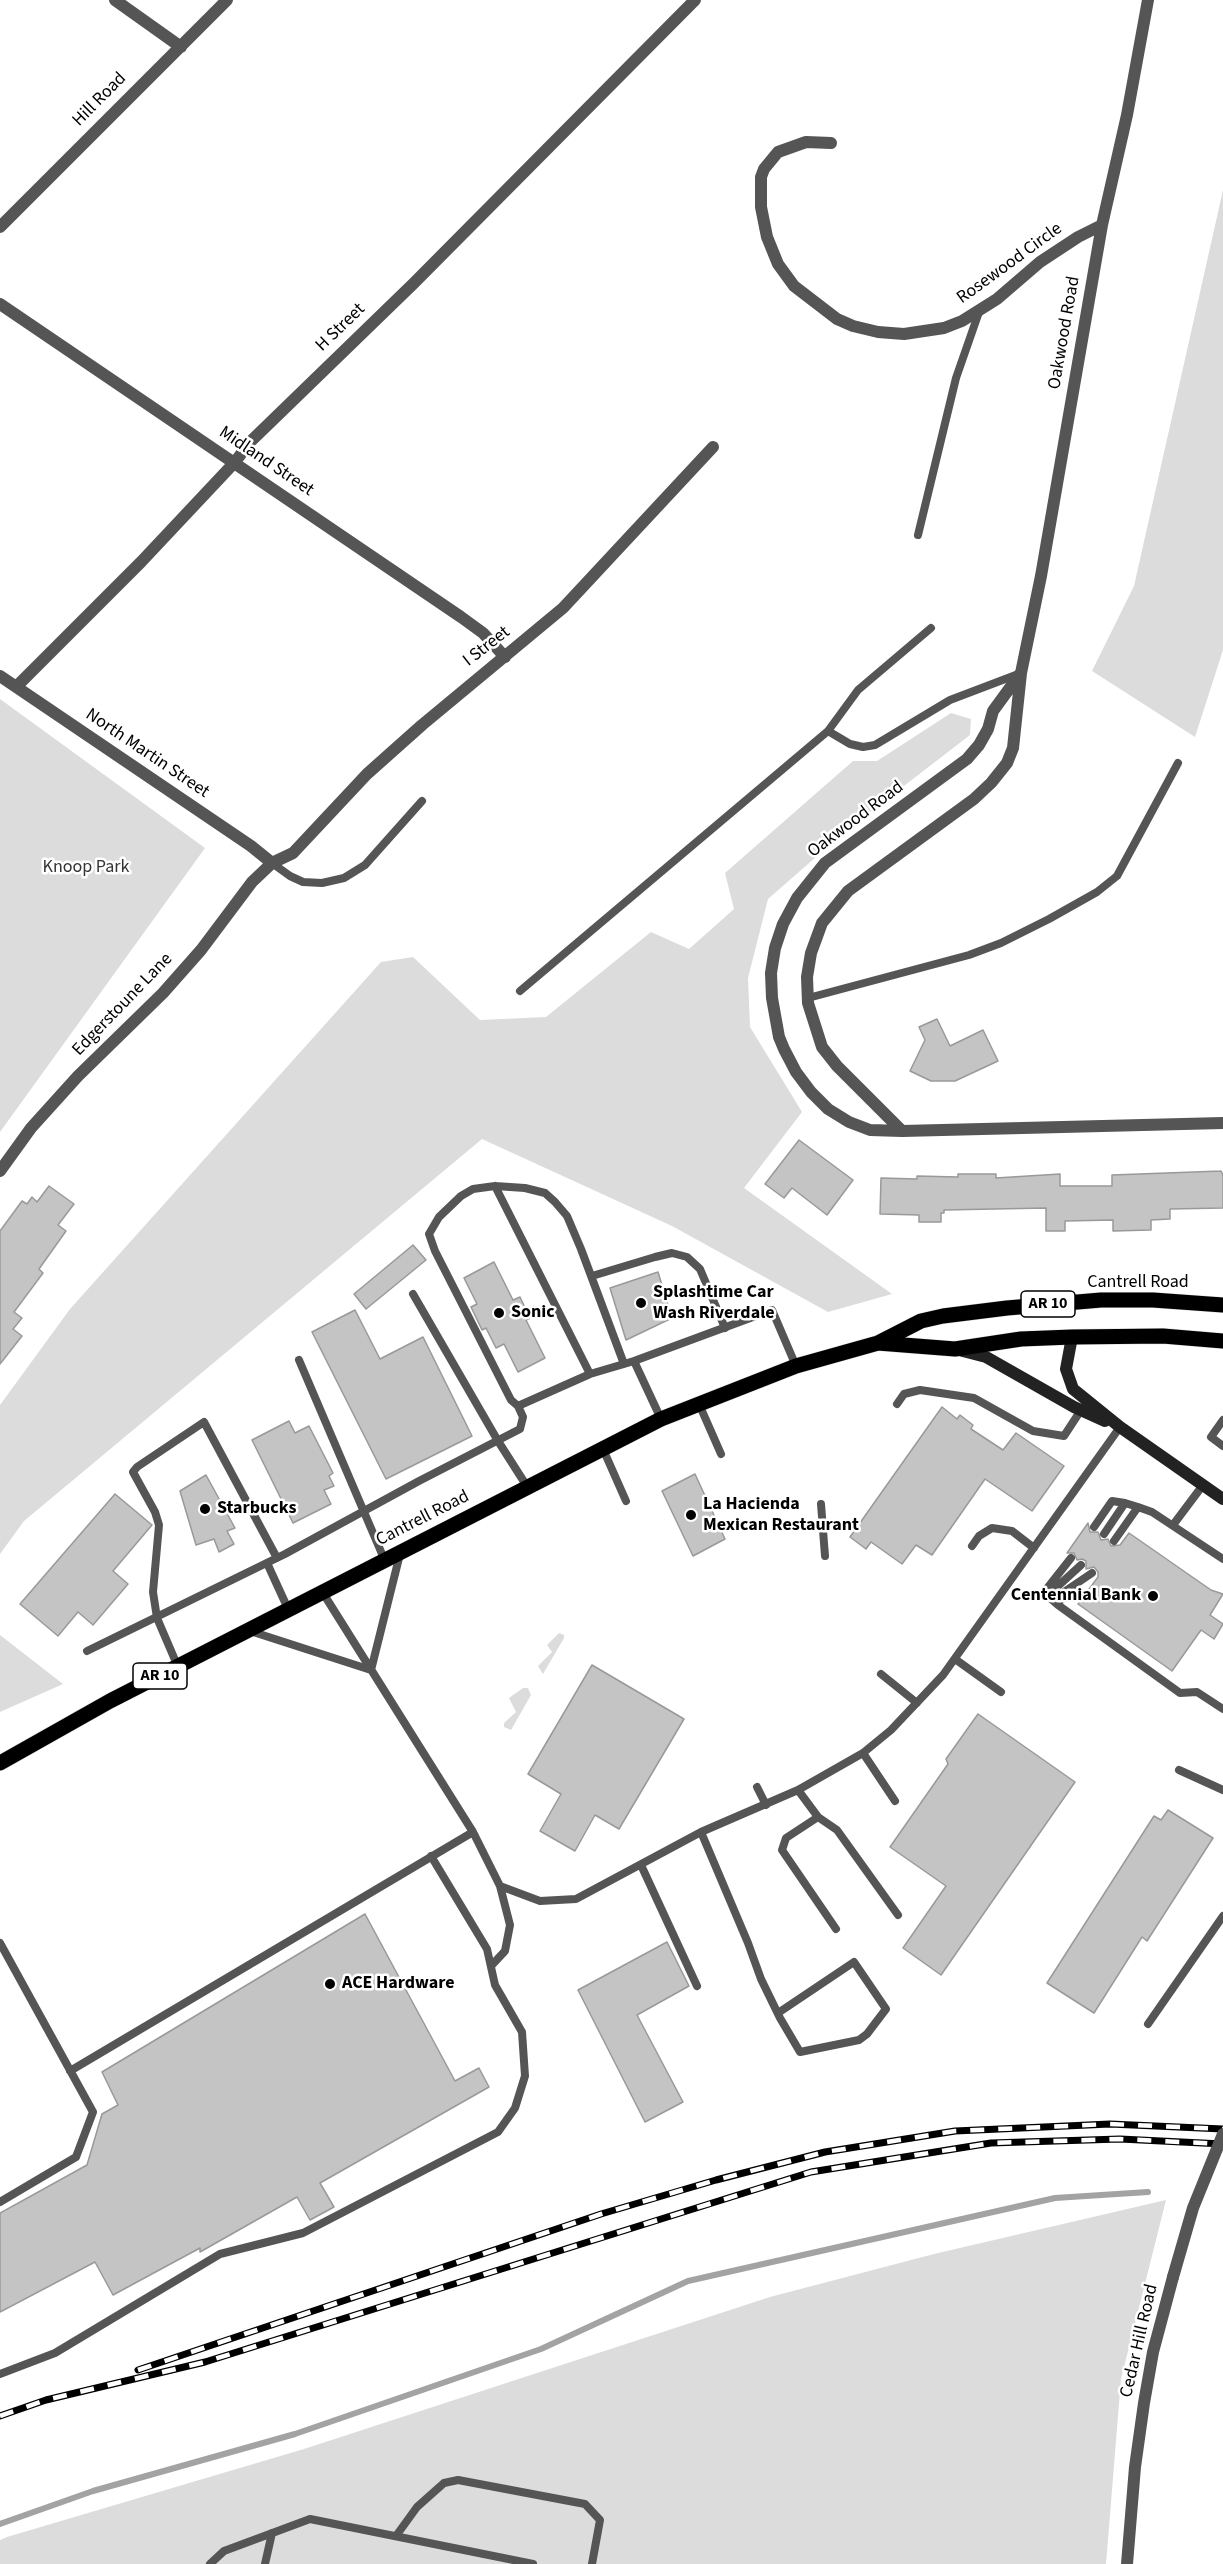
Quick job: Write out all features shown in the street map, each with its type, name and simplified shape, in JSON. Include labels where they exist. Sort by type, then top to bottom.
[{"type":"main road","name":"Cantrell Road","points":[[0,1763],[178,1667],[661,1419],[796,1366],[878,1343],[921,1321],[1007,1308],[1101,1300],[1153,1300],[1223,1305]]},
{"type":"main road","name":"Cantrell Road","points":[[878,1343],[955,1349],[993,1342],[1072,1337],[1163,1336],[1223,1341]]},
{"type":"street","points":[[115,0],[181,47]]},
{"type":"street","name":"Hill Road","points":[[0,227],[227,0]]},
{"type":"street","name":"H Street","points":[[16,687],[141,562],[259,434],[695,0]]},
{"type":"street","name":"Oakwood Road","points":[[902,1131],[827,1055],[811,1016],[808,998],[807,977],[811,953],[819,930],[848,891],[974,799],[1007,763],[1016,734],[1021,673],[1045,554],[1102,225],[1127,115],[1148,0]]},
{"type":"street","name":"Rosewood Circle","points":[[831,143],[806,142],[786,147],[771,158],[761,177],[761,207],[767,237],[778,264],[794,286],[837,319],[853,326],[878,332],[904,334],[944,328],[979,312],[1040,262],[1078,237],[1102,225]]},
{"type":"street","name":"Midland Street","points":[[0,304],[461,617],[483,633],[505,657]]},
{"type":"street","name":"I Street","points":[[272,863],[293,852],[367,774],[478,676],[505,657],[563,608],[713,447]]},
{"type":"street","name":"Oakwood Road","points":[[1021,673],[993,711],[980,745],[967,759],[825,863],[797,898],[783,924],[775,948],[771,973],[772,998],[779,1037],[796,1072],[822,1104],[849,1122],[870,1130],[1223,1123]]},
{"type":"street","name":"North Martin Street","points":[[0,676],[251,846],[272,863]]},
{"type":"street","name":"Edgerstoune Lane","points":[[0,1171],[30,1128],[78,1076],[163,993],[201,950],[252,882],[272,863]]},
{"type":"street","points":[[1072,1337],[1066,1369],[1073,1389],[1120,1427],[1223,1499]]},
{"type":"street","points":[[955,1349],[986,1357],[1081,1410],[1120,1427]]},
{"type":"street","name":"Cedar Hill Road","points":[[1127,2564],[1135,2467],[1153,2352],[1193,2208],[1223,2134]]},
{"type":"lane","points":[[918,535],[956,378],[979,312]]},
{"type":"lane","points":[[520,991],[828,731],[858,690],[931,628]]},
{"type":"lane","points":[[828,731],[850,744],[863,747],[875,745],[950,700],[1021,673]]},
{"type":"lane","points":[[808,998],[969,955],[1020,933],[1097,892],[1116,876],[1178,763]]},
{"type":"lane","points":[[272,863],[303,882],[322,883],[344,878],[365,865],[422,801]]},
{"type":"lane","points":[[495,1186],[590,1374]]},
{"type":"lane","points":[[87,1651],[277,1558],[520,1429],[523,1417],[518,1406],[511,1400],[435,1251],[429,1234],[439,1217],[461,1196],[473,1189],[495,1186],[525,1188],[545,1193],[555,1202],[567,1216],[624,1364]]},
{"type":"lane","points":[[592,1276],[672,1253],[687,1257],[700,1269],[725,1328]]},
{"type":"lane","points":[[413,1294],[498,1442],[528,1488]]},
{"type":"lane","points":[[518,1406],[590,1374],[634,1361],[772,1310],[796,1366]]},
{"type":"lane","points":[[299,1360],[365,1510],[384,1561]]},
{"type":"lane","points":[[634,1361],[661,1419]]},
{"type":"lane","points":[[897,1404],[904,1394],[920,1390],[974,1398],[1033,1431],[1064,1436],[1081,1410]]},
{"type":"lane","points":[[699,1404],[722,1454]]},
{"type":"lane","points":[[1223,1420],[1211,1437],[1223,1446]]},
{"type":"lane","points":[[178,1667],[157,1618],[153,1592],[159,1525],[155,1512],[133,1472],[204,1422],[277,1558]]},
{"type":"lane","points":[[500,1886],[540,1901],[576,1899],[700,1832],[798,1790],[862,1753],[891,1730],[944,1675],[1120,1427]]},
{"type":"lane","points":[[603,1449],[626,1501]]},
{"type":"lane","points":[[1173,1525],[1203,1485]]},
{"type":"lane","points":[[1094,1527],[1112,1501],[1125,1503],[1152,1512],[1223,1559]]},
{"type":"lane","points":[[1104,1534],[1125,1503]]},
{"type":"lane","points":[[821,1504],[825,1556]]},
{"type":"lane","points":[[1114,1541],[1137,1507]]},
{"type":"lane","points":[[972,1546],[980,1536],[992,1528],[1012,1531],[1034,1548]]},
{"type":"lane","points":[[371,1670],[400,1554]]},
{"type":"lane","points":[[1071,1558],[1046,1591],[1050,1598],[1180,1694],[1197,1692],[1223,1709]]},
{"type":"lane","points":[[267,1563],[289,1612]]},
{"type":"lane","points":[[1050,1598],[1058,1586],[1081,1565]]},
{"type":"lane","points":[[1058,1605],[1064,1592],[1092,1573]]},
{"type":"lane","points":[[323,1593],[473,1832],[500,1886],[510,1925],[505,1951],[491,1966]]},
{"type":"lane","points":[[250,1631],[371,1670]]},
{"type":"lane","points":[[955,1659],[1001,1692]]},
{"type":"lane","points":[[882,1674],[917,1703]]},
{"type":"lane","points":[[862,1753],[895,1801]]},
{"type":"lane","points":[[1179,1770],[1223,1790]]},
{"type":"lane","points":[[757,1787],[766,1805]]},
{"type":"lane","points":[[798,1790],[818,1817],[837,1830],[898,1915]]},
{"type":"lane","points":[[818,1817],[786,1839],[782,1850],[836,1929]]},
{"type":"lane","points":[[70,2071],[473,1832]]},
{"type":"lane","points":[[700,1832],[761,1979],[778,2013],[800,2052],[859,2040],[867,2034],[886,2009],[854,1962],[778,2013]]},
{"type":"lane","points":[[0,2374],[55,2353],[220,2254],[303,2233],[498,2132],[515,2108],[525,2076],[522,2032],[495,1985],[487,1949],[431,1856]]},
{"type":"lane","points":[[641,1865],[697,1986]]},
{"type":"lane","points":[[1148,2024],[1223,1916]]},
{"type":"lane","points":[[0,1943],[93,2112],[76,2157],[0,2202]]},
{"type":"lane","points":[[396,2536],[417,2507],[444,2483],[458,2480],[585,2504],[600,2520],[592,2564]]},
{"type":"lane","points":[[210,2564],[224,2551],[310,2519],[533,2564]]},
{"type":"lane","points":[[265,2564],[272,2534]]},
{"type":"green space","points":[[1223,190],[1223,650],[1195,737],[1092,671],[1134,586]]},
{"type":"green space","name":"Knoop Park","points":[[0,699],[205,848],[0,1132]]},
{"type":"green space","points":[[951,713],[971,719],[970,735],[848,829],[768,899],[748,978],[750,1027],[802,1112],[744,1188],[892,1294],[828,1312],[672,1226],[482,1139],[24,1521],[0,1554],[0,1405],[70,1309],[381,962],[413,957],[480,1020],[546,1017],[651,932],[689,949],[734,909],[725,873],[853,761],[877,761]]},
{"type":"green space","points":[[559,1633],[564,1635],[564,1638],[543,1674],[538,1666],[552,1652],[547,1645]]},
{"type":"green space","points":[[0,1635],[63,1684],[0,1712]]},
{"type":"green space","points":[[523,1688],[528,1688],[531,1695],[511,1730],[504,1727],[504,1723],[516,1712],[509,1698]]},
{"type":"green space","points":[[1166,2200],[1121,2379],[1106,2564],[0,2564],[0,2540],[7,2537],[304,2449],[770,2297],[934,2254]]},
{"type":"building","points":[[937,1019],[950,1046],[983,1030],[998,1061],[955,1081],[931,1081],[910,1071],[925,1040],[919,1027]]},
{"type":"building","points":[[799,1140],[853,1180],[827,1215],[792,1188],[784,1198],[765,1184]]},
{"type":"building","points":[[1221,1171],[1223,1208],[1170,1209],[1170,1219],[1151,1220],[1151,1230],[1113,1231],[1113,1220],[1065,1221],[1065,1231],[1046,1231],[1046,1208],[944,1210],[944,1213],[941,1213],[941,1222],[919,1222],[919,1215],[880,1214],[881,1178],[917,1179],[917,1176],[958,1177],[958,1174],[996,1174],[996,1178],[1060,1174],[1060,1186],[1112,1186],[1112,1175]]},
{"type":"building","points":[[49,1186],[74,1204],[58,1225],[66,1231],[39,1269],[43,1273],[14,1312],[22,1318],[13,1329],[22,1336],[0,1364],[0,1231],[22,1201],[27,1204],[32,1197],[37,1202]]},
{"type":"building","points":[[413,1245],[426,1260],[366,1309],[354,1294]]},
{"type":"building","name":"Sonic","points":[[494,1262],[513,1300],[520,1297],[530,1318],[526,1320],[545,1358],[518,1372],[504,1344],[496,1348],[486,1328],[482,1330],[471,1307],[477,1304],[464,1278]]},
{"type":"building","name":"Splashtime Car Wash Riverdale","points":[[658,1272],[672,1318],[626,1340],[610,1288]]},
{"type":"building","points":[[355,1310],[380,1359],[423,1337],[472,1436],[386,1479],[312,1332]]},
{"type":"building","points":[[942,1407],[957,1419],[960,1415],[973,1425],[971,1429],[1003,1450],[1016,1433],[1064,1466],[1032,1511],[985,1479],[932,1555],[916,1545],[902,1564],[871,1542],[866,1549],[850,1537]]},
{"type":"building","points":[[289,1421],[295,1433],[309,1426],[333,1473],[329,1476],[334,1486],[324,1490],[331,1504],[293,1523],[252,1440]]},
{"type":"building","name":"La Hacienda Mexican Restaurant","points":[[695,1474],[725,1539],[693,1556],[662,1491]]},
{"type":"building","name":"Starbucks","points":[[206,1475],[235,1528],[227,1531],[234,1544],[219,1552],[214,1539],[196,1545],[180,1491]]},
{"type":"building","points":[[115,1494],[152,1525],[113,1571],[128,1584],[93,1625],[78,1612],[58,1636],[20,1604]]},
{"type":"building","name":"Centennial Bank","points":[[1088,1523],[1090,1532],[1098,1532],[1101,1540],[1108,1539],[1111,1546],[1120,1545],[1129,1533],[1211,1590],[1223,1594],[1210,1615],[1223,1624],[1214,1639],[1201,1630],[1172,1671],[1078,1604],[1098,1577],[1098,1572],[1094,1567],[1086,1569],[1086,1561],[1077,1560],[1074,1553],[1067,1553]]},
{"type":"building","points":[[592,1665],[684,1719],[619,1829],[595,1815],[575,1851],[540,1831],[561,1794],[528,1774]]},
{"type":"building","points":[[978,1714],[1075,1782],[941,1975],[903,1948],[946,1886],[890,1847],[948,1764],[946,1759]]},
{"type":"building","points":[[1168,1810],[1213,1838],[1147,1941],[1142,1937],[1094,2013],[1047,1983],[1154,1816],[1161,1820]]},
{"type":"building","points":[[365,1914],[455,2081],[479,2068],[489,2087],[320,2183],[334,2207],[310,2220],[297,2197],[200,2252],[200,2248],[113,2295],[95,2262],[0,2312],[0,2213],[87,2165],[102,2114],[118,2105],[102,2072]]},
{"type":"building","points":[[667,1942],[689,1986],[637,2015],[683,2102],[645,2122],[578,1990]]},
{"type":"waterway","points":[[0,2524],[93,2491],[295,2434],[541,2349],[688,2281],[1055,2198],[1148,2192]]},
{"type":"railway","points":[[138,2370],[601,2214],[716,2180],[825,2152],[955,2131],[1110,2124],[1223,2129]]},
{"type":"railway","points":[[0,2416],[46,2400],[205,2362],[811,2172],[991,2143],[1120,2139],[1223,2144]]},
{"type":"place","name":"Splashtime Car Wash Riverdale","points":[[641,1303]]},
{"type":"place","name":"Sonic","points":[[499,1313]]},
{"type":"place","name":"Starbucks","points":[[205,1509]]},
{"type":"place","name":"La Hacienda Mexican Restaurant","points":[[691,1515]]},
{"type":"place","name":"Centennial Bank","points":[[1153,1596]]},
{"type":"place","name":"ACE Hardware","points":[[330,1984]]}]
